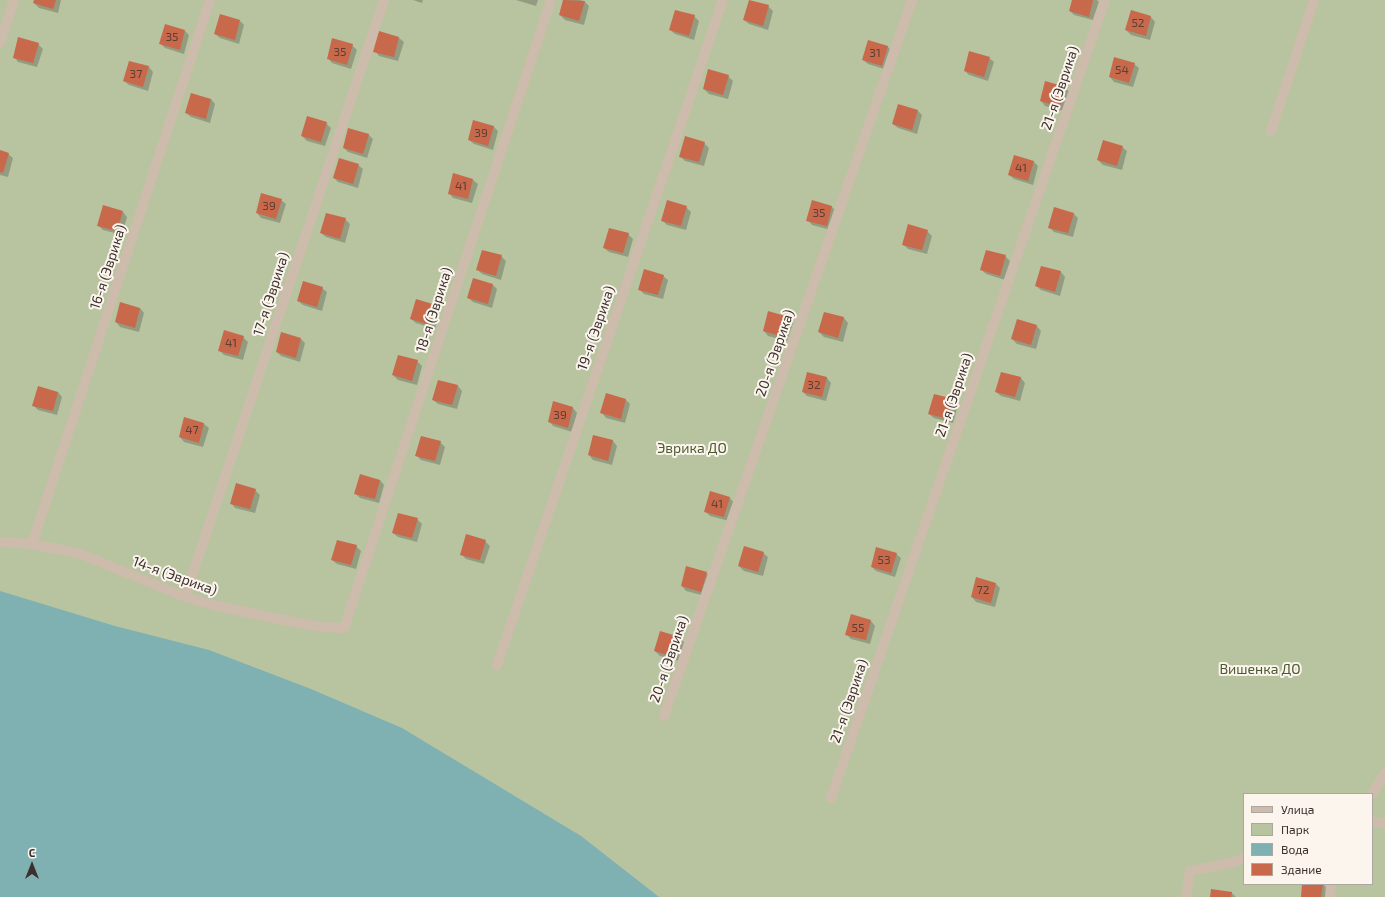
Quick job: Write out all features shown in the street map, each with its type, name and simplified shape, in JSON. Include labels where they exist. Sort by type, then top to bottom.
[{"type":"lane","points":[[0,43],[14,0]]},
{"type":"lane","name":"16-я (Эврика)","points":[[32,544],[210,0]]},
{"type":"lane","name":"17-я (Эврика)","points":[[185,597],[384,0]]},
{"type":"lane","name":"18-я (Эврика)","points":[[344,628],[551,0]]},
{"type":"lane","name":"19-я (Эврика)","points":[[497,665],[723,0]]},
{"type":"lane","name":"20-я (Эврика)","points":[[664,716],[912,0]]},
{"type":"lane","name":"21-я (Эврика)","points":[[831,798],[1105,0]]},
{"type":"lane","points":[[1271,131],[1314,0]]},
{"type":"lane","name":"14-я (Эврика)","points":[[0,542],[32,544],[81,554],[185,597],[217,606],[322,627],[344,628]]},
{"type":"lane","points":[[1373,793],[1385,774]]},
{"type":"lane","points":[[1373,821],[1385,824]]},
{"type":"lane","points":[[1186,897],[1190,871],[1235,862],[1243,857]]},
{"type":"lane","points":[[1330,897],[1331,885]]},
{"type":"green space","name":"Эврика ДО","points":[[0,0],[1385,0],[1385,897],[0,897]]},
{"type":"water","points":[[0,591],[115,626],[209,650],[311,689],[402,728],[581,836],[659,897],[0,897]]},
{"type":"building","points":[[34,0],[56,0],[53,9],[33,3]]},
{"type":"building","points":[[563,0],[585,1],[579,21],[559,15]]},
{"type":"building","points":[[749,0],[769,5],[763,26],[743,20]]},
{"type":"building","points":[[1072,0],[1093,0],[1089,17],[1069,11]]},
{"type":"building","points":[[675,10],[695,15],[689,36],[669,30]]},
{"type":"building","points":[[1131,10],[1151,16],[1146,36],[1125,30]]},
{"type":"building","points":[[220,14],[240,20],[235,40],[214,34]]},
{"type":"building","points":[[165,24],[185,30],[180,50],[159,44]]},
{"type":"building","points":[[379,31],[399,37],[394,57],[373,52]]},
{"type":"building","points":[[18,37],[39,43],[33,63],[13,58]]},
{"type":"building","points":[[332,38],[353,44],[347,65],[327,59]]},
{"type":"building","points":[[868,40],[888,46],[882,66],[862,60]]},
{"type":"building","points":[[969,51],[990,57],[984,77],[964,71]]},
{"type":"building","points":[[1114,57],[1135,63],[1129,83],[1109,77]]},
{"type":"building","points":[[129,61],[149,66],[143,87],[123,81]]},
{"type":"building","points":[[708,69],[729,75],[723,95],[703,89]]},
{"type":"building","points":[[1045,81],[1066,87],[1060,107],[1040,101]]},
{"type":"building","points":[[191,93],[211,99],[206,119],[185,113]]},
{"type":"building","points":[[898,104],[918,110],[912,130],[892,124]]},
{"type":"building","points":[[307,116],[327,122],[321,142],[301,136]]},
{"type":"building","points":[[473,120],[494,126],[488,146],[468,140]]},
{"type":"building","points":[[348,128],[369,134],[363,154],[343,148]]},
{"type":"building","points":[[685,136],[705,142],[699,162],[679,157]]},
{"type":"building","points":[[1103,140],[1123,146],[1117,166],[1097,160]]},
{"type":"building","points":[[0,150],[9,153],[3,173],[0,172]]},
{"type":"building","points":[[1014,155],[1034,161],[1028,181],[1008,175]]},
{"type":"building","points":[[339,158],[359,164],[353,184],[333,178]]},
{"type":"building","points":[[453,173],[473,179],[468,199],[448,194]]},
{"type":"building","points":[[261,193],[282,199],[276,219],[256,213]]},
{"type":"building","points":[[667,200],[687,206],[681,226],[661,221]]},
{"type":"building","points":[[812,200],[832,206],[827,226],[806,221]]},
{"type":"building","points":[[103,205],[123,211],[117,231],[97,226]]},
{"type":"building","points":[[1054,207],[1074,213],[1068,233],[1048,228]]},
{"type":"building","points":[[326,213],[346,218],[340,239],[320,233]]},
{"type":"building","points":[[908,224],[928,230],[922,250],[902,245]]},
{"type":"building","points":[[609,228],[629,233],[623,253],[603,248]]},
{"type":"building","points":[[482,250],[502,255],[496,276],[476,270]]},
{"type":"building","points":[[986,250],[1006,255],[1000,276],[980,270]]},
{"type":"building","points":[[1041,266],[1061,271],[1055,292],[1035,286]]},
{"type":"building","points":[[644,269],[664,275],[658,295],[638,290]]},
{"type":"building","points":[[473,278],[493,284],[488,304],[467,298]]},
{"type":"building","points":[[303,281],[323,287],[317,307],[297,301]]},
{"type":"building","points":[[416,299],[436,305],[430,325],[410,319]]},
{"type":"building","points":[[120,302],[140,308],[135,328],[115,322]]},
{"type":"building","points":[[768,311],[789,317],[783,337],[763,331]]},
{"type":"building","points":[[824,312],[844,317],[838,338],[818,332]]},
{"type":"building","points":[[1017,319],[1037,325],[1031,345],[1011,339]]},
{"type":"building","points":[[224,330],[244,336],[238,356],[218,351]]},
{"type":"building","points":[[281,332],[301,338],[296,358],[276,352]]},
{"type":"building","points":[[398,355],[418,360],[412,381],[392,375]]},
{"type":"building","points":[[807,372],[827,377],[822,397],[802,392]]},
{"type":"building","points":[[1001,372],[1021,377],[1015,397],[995,392]]},
{"type":"building","points":[[438,380],[458,385],[452,405],[432,400]]},
{"type":"building","points":[[38,386],[58,392],[53,411],[32,406]]},
{"type":"building","points":[[606,393],[626,399],[621,419],[600,413]]},
{"type":"building","points":[[934,394],[954,399],[948,419],[928,414]]},
{"type":"building","points":[[553,401],[573,407],[568,428],[548,422]]},
{"type":"building","points":[[184,417],[204,423],[199,443],[179,437]]},
{"type":"building","points":[[593,435],[613,440],[608,461],[588,455]]},
{"type":"building","points":[[421,436],[441,441],[435,461],[415,456]]},
{"type":"building","points":[[360,474],[380,480],[375,499],[354,494]]},
{"type":"building","points":[[236,483],[256,489],[250,509],[230,504]]},
{"type":"building","points":[[710,491],[730,497],[724,517],[704,512]]},
{"type":"building","points":[[398,513],[418,518],[412,538],[392,533]]},
{"type":"building","points":[[466,534],[486,540],[480,560],[460,555]]},
{"type":"building","points":[[337,540],[357,545],[351,565],[331,560]]},
{"type":"building","points":[[744,546],[764,552],[758,572],[738,566]]},
{"type":"building","points":[[876,547],[897,553],[891,573],[871,567]]},
{"type":"building","points":[[686,566],[707,572],[701,592],[681,586]]},
{"type":"building","points":[[976,577],[996,583],[991,603],[971,597]]},
{"type":"building","points":[[851,614],[871,620],[866,640],[845,635]]},
{"type":"building","points":[[660,631],[680,637],[674,657],[654,651]]},
{"type":"building","points":[[1302,885],[1323,885],[1321,897],[1301,897]]},
{"type":"building","points":[[1211,889],[1232,892],[1231,897],[1210,897]]},
{"type":"park label","name":"Вишенка ДО","points":[[1260,669]]}]
